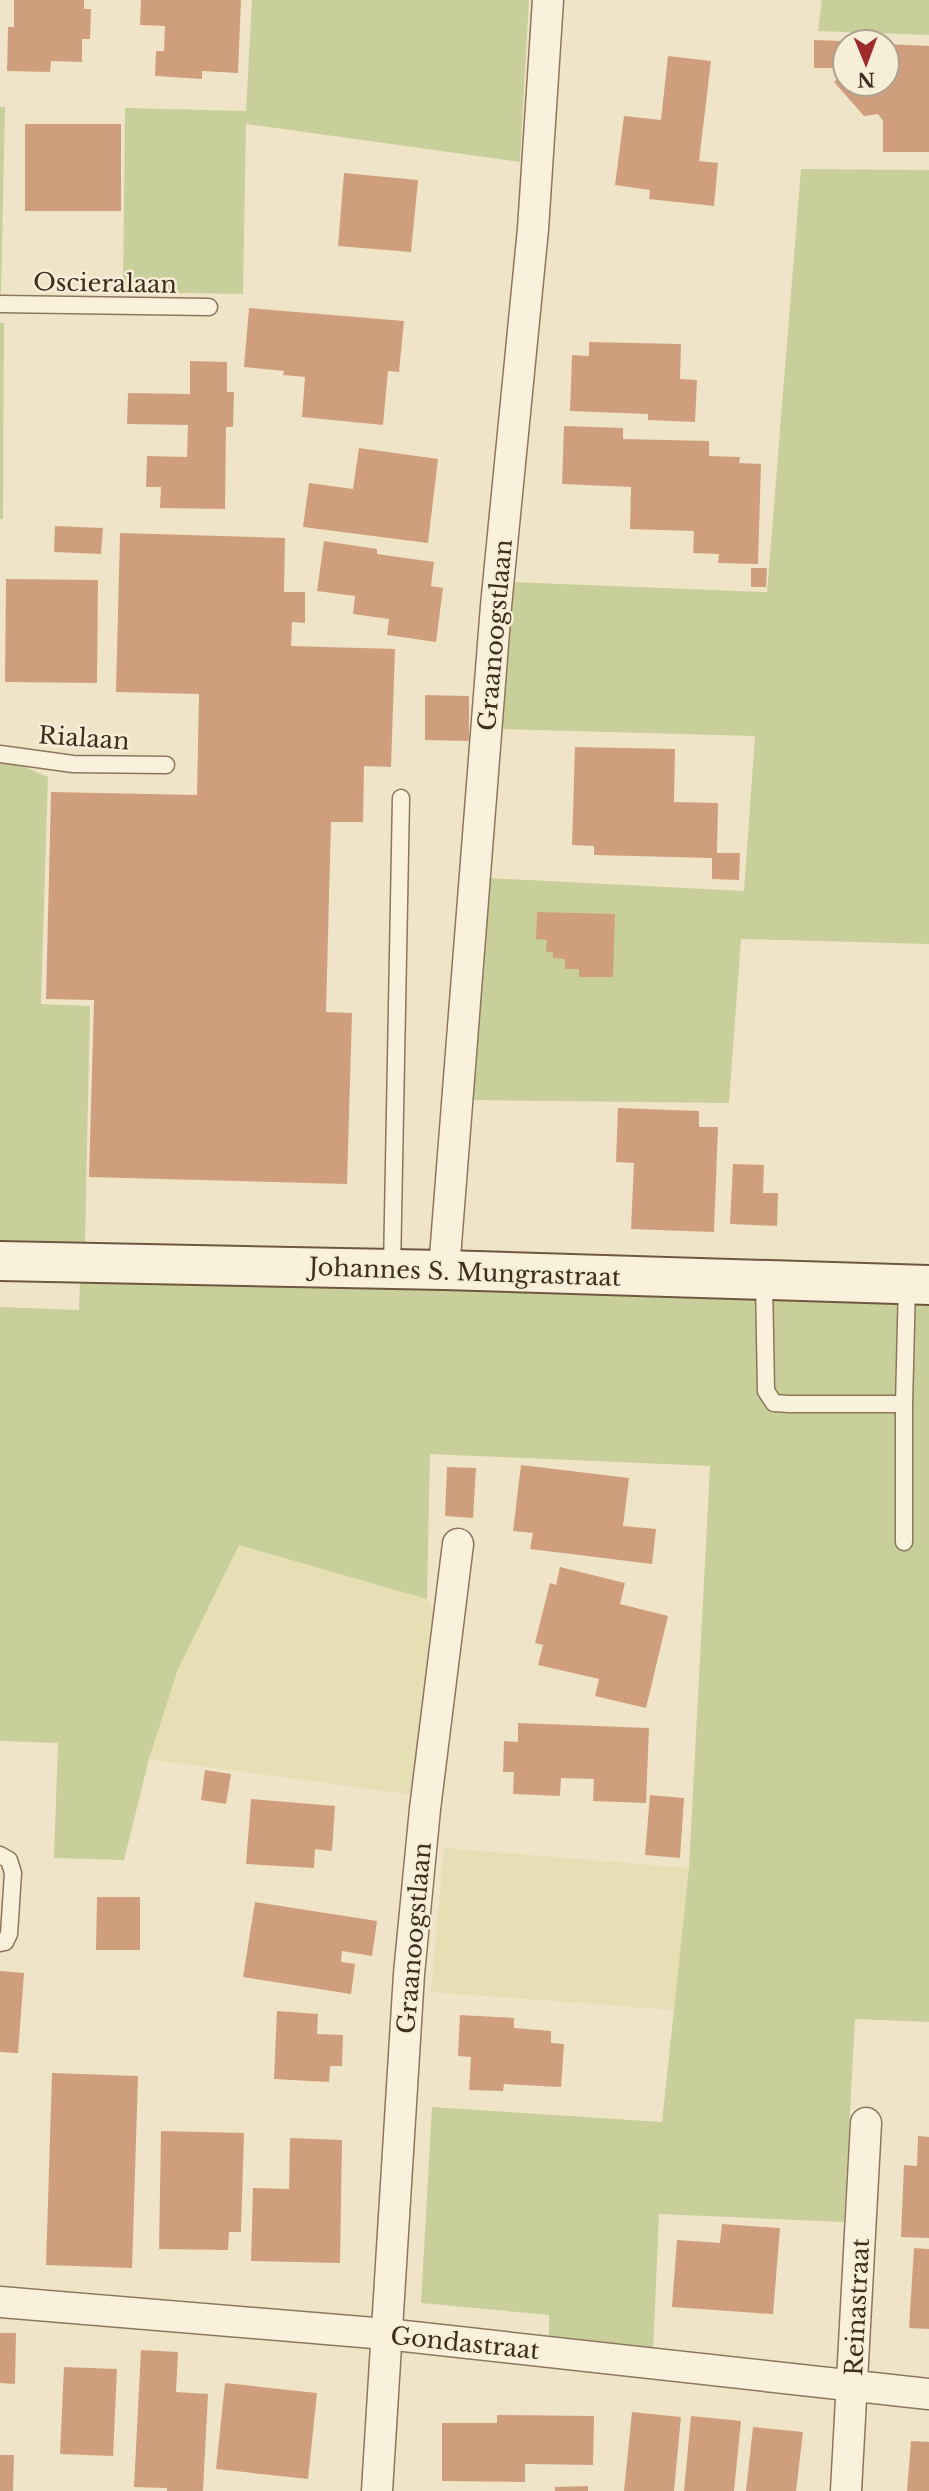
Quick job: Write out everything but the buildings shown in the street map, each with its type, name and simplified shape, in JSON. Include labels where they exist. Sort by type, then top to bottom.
[{"type":"street","name":"Graanoogstlaan","points":[[444,1270],[496,606],[533,229],[548,0]]},
{"type":"street","name":"Johannes S. Mungrastraat","points":[[0,1261],[444,1270],[918,1285]]},
{"type":"street","name":"Graanoogstlaan","points":[[377,2491],[409,1974],[425,1810],[458,1544]]},
{"type":"street","name":"Reinastraat","points":[[846,2491],[866,2123]]},
{"type":"street","name":"Gondastraat","points":[[0,2302],[386,2334],[929,2394]]},
{"type":"lane","name":"Oscieralaan","points":[[0,304],[209,307]]},
{"type":"lane","name":"Rialaan","points":[[0,754],[73,764],[166,765]]},
{"type":"lane","points":[[391,1269],[401,798]]},
{"type":"lane","points":[[764,1282],[766,1391],[774,1402],[904,1405]]},
{"type":"lane","points":[[904,1542],[904,1405],[918,1285]]},
{"type":"lane","points":[[0,1856],[9,1860],[13,1873],[9,1934],[5,1942],[0,1943]]},
{"type":"shaded area","points":[[239,1544],[427,1599],[437,1618],[414,1795],[149,1759],[178,1669]]},
{"type":"shaded area","points":[[444,1848],[689,1868],[674,2010],[431,1992]]},
{"type":"green space","points":[[252,0],[529,0],[520,162],[246,124],[243,294],[123,292],[125,108],[246,111]]},
{"type":"green space","points":[[822,0],[929,0],[929,35],[901,34],[901,28],[831,28],[831,31],[818,31]]},
{"type":"green space","points":[[0,107],[5,107],[1,294],[0,294]]},
{"type":"green space","points":[[801,169],[929,170],[929,944],[741,939],[729,1103],[470,1100],[486,878],[744,891],[755,736],[499,729],[511,582],[767,592]]},
{"type":"green space","points":[[0,323],[4,323],[3,519],[0,519]]},
{"type":"green space","points":[[0,761],[16,763],[48,777],[41,1004],[90,1006],[85,1244],[0,1242]]},
{"type":"green space","points":[[80,1280],[929,1300],[929,2022],[855,2019],[844,2222],[659,2214],[653,2353],[549,2341],[549,2315],[421,2303],[432,2107],[662,2122],[689,1868],[710,1466],[430,1454],[427,1599],[239,1545],[178,1669],[149,1759],[124,1860],[54,1858],[58,1743],[0,1741],[0,1307],[79,1310]]}]
